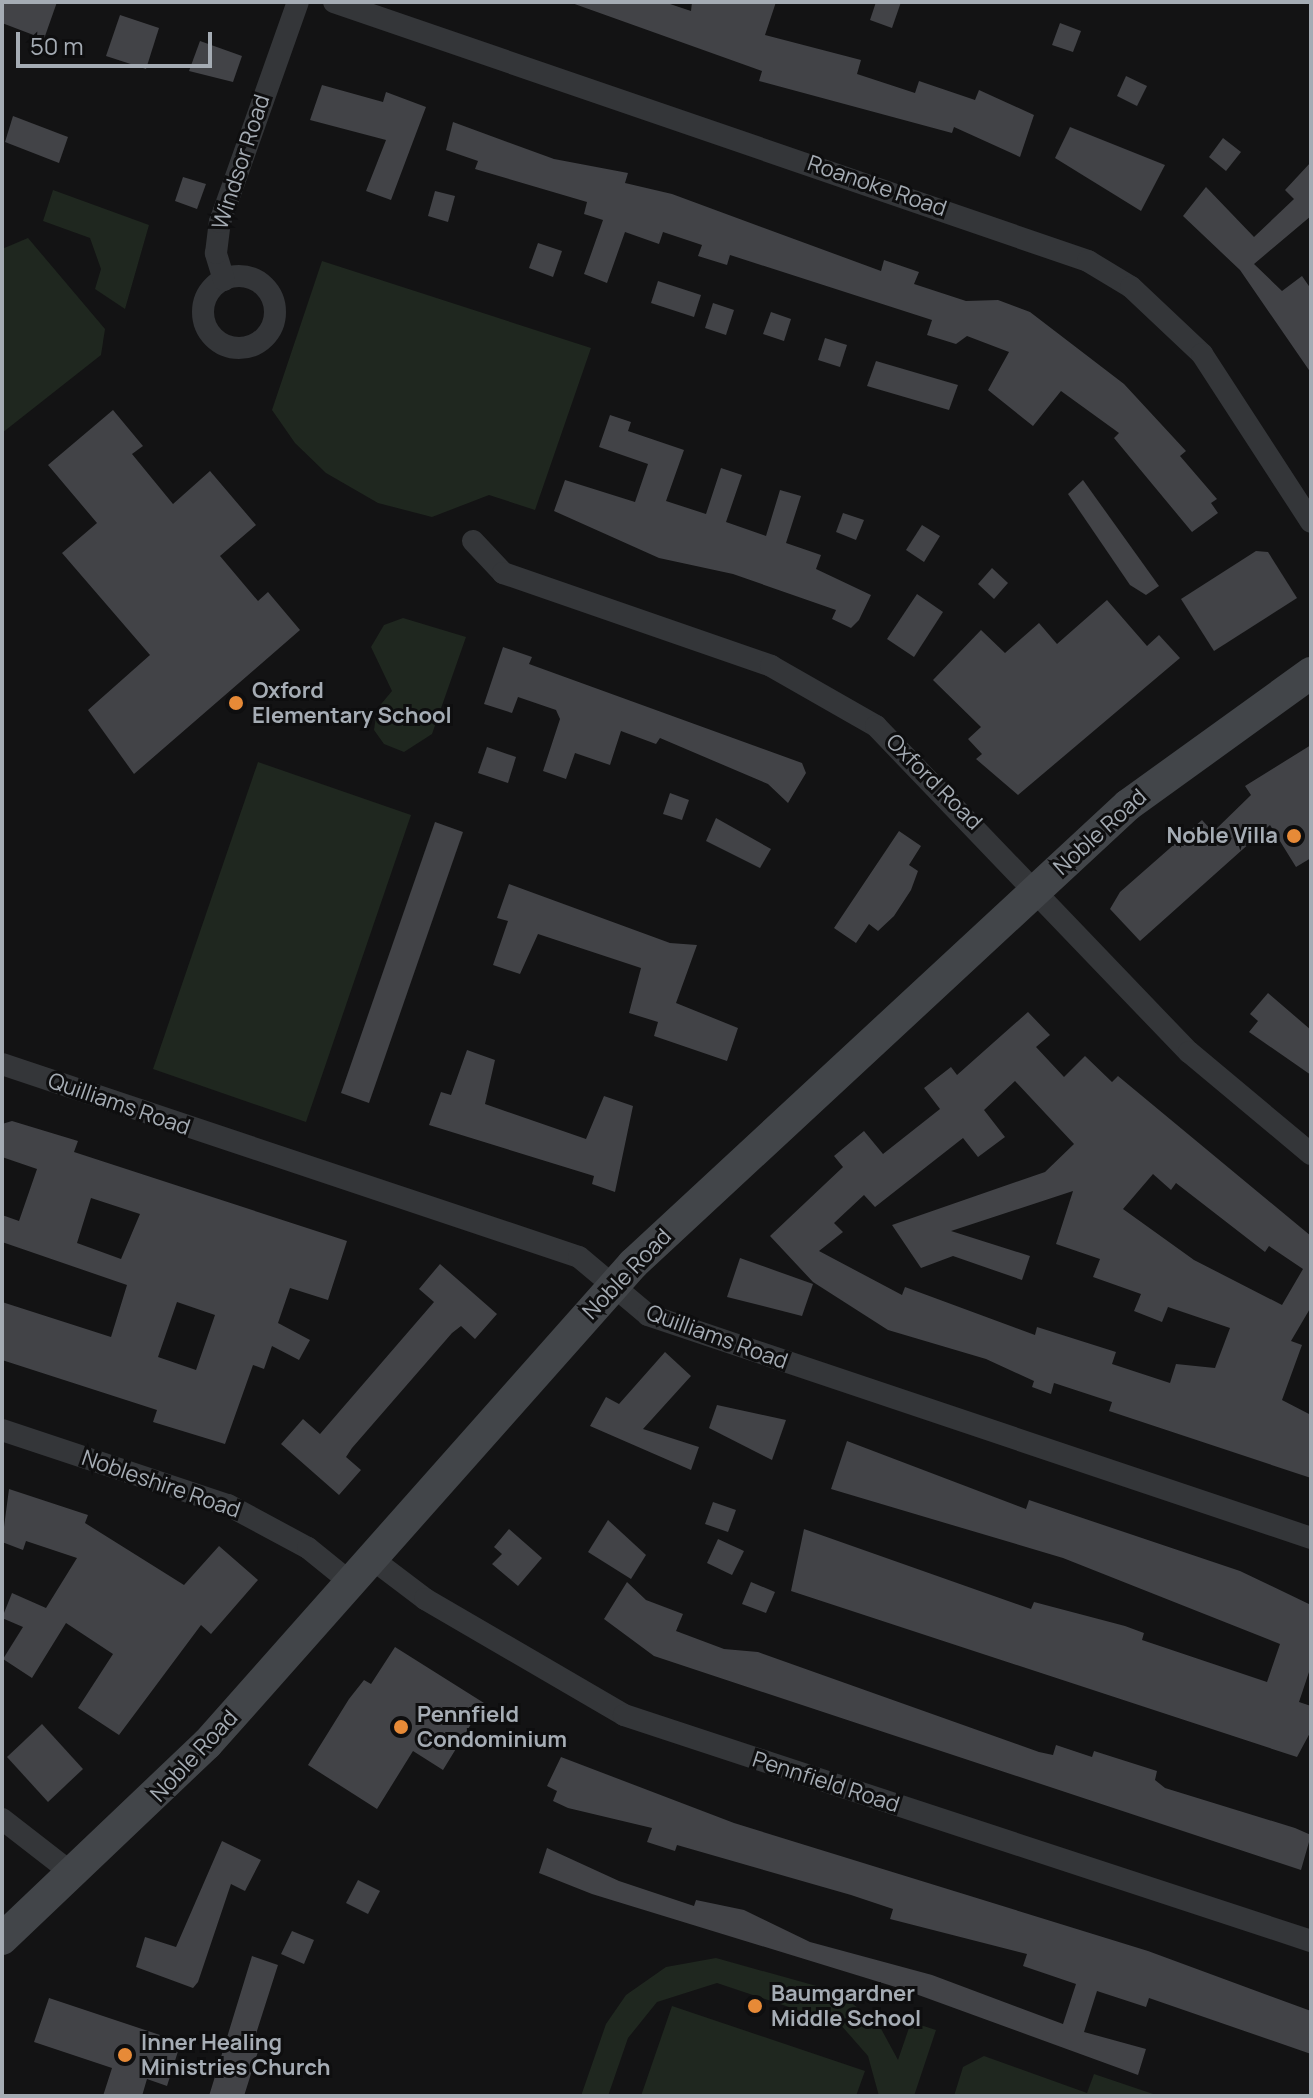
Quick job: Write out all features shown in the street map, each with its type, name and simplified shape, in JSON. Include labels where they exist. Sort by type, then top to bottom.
[{"type":"main road","name":"Noble Road","points":[[2,1939],[207,1744],[612,1287],[1036,890],[1195,751],[1311,673]]},
{"type":"street","name":"Windsor Road","points":[[224,280],[216,253],[220,222],[298,2]]},
{"type":"street","name":"Roanoke Road","points":[[334,2],[1088,261],[1131,287],[1202,354],[1311,522]]},
{"type":"street","name":"Oxford Road","points":[[473,541],[509,576],[751,658],[834,697],[908,754],[1189,1052],[1311,1154]]},
{"type":"street","name":"Quilliams Road","points":[[2,1064],[579,1257],[648,1315],[1311,1538]]},
{"type":"street","name":"Nobleshire Road","points":[[2,1430],[228,1505],[308,1548],[361,1570]]},
{"type":"street","name":"Pennfield Road","points":[[361,1570],[437,1607],[624,1715],[1311,1941]]},
{"type":"street","points":[[2,1819],[73,1874]]},
{"type":"shaded area","points":[[53,190],[149,225],[125,309],[95,289],[101,269],[90,238],[43,221]]},
{"type":"shaded area","points":[[28,238],[105,329],[101,355],[2,433],[2,249]]},
{"type":"shaded area","points":[[322,261],[591,348],[535,510],[489,495],[432,517],[378,503],[326,473],[295,443],[272,410]]},
{"type":"shaded area","points":[[403,618],[466,637],[432,734],[404,752],[384,744],[374,730],[377,709],[392,691],[371,647],[384,625]]},
{"type":"shaded area","points":[[258,762],[411,815],[306,1122],[153,1069]]},
{"type":"shaded area","points":[[716,1958],[838,1992],[879,2025],[898,2060],[911,2022],[936,2030],[914,2096],[879,2096],[868,2056],[840,2024],[717,1983],[657,2002],[628,2038],[608,2096],[581,2096],[606,2024],[626,1995],[666,1967]]},
{"type":"shaded area","points":[[672,2006],[865,2071],[856,2096],[641,2096]]},
{"type":"shaded area","points":[[984,2056],[1087,2093],[1094,2074],[1159,2096],[954,2096],[963,2067]]},
{"type":"building","points":[[2,2],[57,2],[44,39],[2,23]]},
{"type":"building","points":[[569,2],[664,2],[691,11],[692,2],[776,2],[765,35],[861,60],[857,74],[915,93],[919,81],[975,100],[979,90],[1034,115],[1020,157],[954,127],[952,133],[759,81],[762,71]]},
{"type":"building","points":[[876,2],[901,2],[892,28],[870,20]]},
{"type":"building","points":[[120,15],[159,28],[146,69],[106,56]]},
{"type":"building","points":[[1060,23],[1081,31],[1073,52],[1052,45]]},
{"type":"building","points":[[200,41],[242,56],[233,82],[189,71]]},
{"type":"building","points":[[1126,76],[1147,86],[1137,106],[1117,96]]},
{"type":"building","points":[[322,85],[383,102],[386,92],[426,107],[391,200],[366,191],[386,140],[310,120]]},
{"type":"building","points":[[13,116],[68,137],[59,163],[5,142]]},
{"type":"building","points":[[453,122],[554,159],[628,173],[625,183],[672,194],[881,271],[884,260],[919,272],[914,284],[966,301],[998,300],[1030,312],[1124,384],[1186,451],[1180,456],[1217,499],[1211,503],[1218,513],[1192,532],[1114,438],[1119,433],[1061,391],[1033,426],[988,390],[1009,352],[967,336],[956,344],[927,335],[932,320],[730,255],[727,265],[698,256],[702,245],[663,232],[659,244],[625,232],[607,283],[584,274],[603,220],[584,214],[587,202],[475,169],[478,161],[446,150]]},
{"type":"building","points":[[1070,127],[1165,165],[1141,211],[1055,158]]},
{"type":"building","points":[[1223,138],[1241,152],[1226,171],[1209,157]]},
{"type":"building","points":[[1311,162],[1311,216],[1254,264],[1282,291],[1302,276],[1311,289],[1311,373],[1240,270],[1183,216],[1206,187],[1254,237],[1294,199],[1285,190]]},
{"type":"building","points":[[183,177],[206,184],[197,209],[175,201]]},
{"type":"building","points":[[435,191],[455,196],[448,222],[428,216]]},
{"type":"building","points":[[538,243],[562,251],[553,277],[529,268]]},
{"type":"building","points":[[658,281],[701,295],[694,317],[651,303]]},
{"type":"building","points":[[713,303],[734,310],[726,335],[705,328]]},
{"type":"building","points":[[771,312],[791,319],[784,341],[763,334]]},
{"type":"building","points":[[825,338],[847,345],[840,367],[818,360]]},
{"type":"building","points":[[876,361],[958,385],[949,410],[867,386]]},
{"type":"building","points":[[113,410],[143,446],[132,454],[173,504],[210,471],[256,525],[220,556],[258,601],[268,592],[300,630],[134,774],[88,710],[150,655],[62,553],[97,523],[48,465]]},
{"type":"building","points":[[610,415],[631,422],[628,431],[684,450],[666,501],[706,514],[721,468],[742,475],[726,522],[766,536],[780,490],[801,496],[786,543],[821,555],[816,569],[871,595],[859,620],[851,628],[832,619],[836,610],[733,574],[659,558],[554,511],[565,480],[635,502],[648,464],[599,447]]},
{"type":"building","points":[[1083,480],[1159,586],[1146,595],[1130,585],[1068,494]]},
{"type":"building","points":[[843,513],[864,520],[856,540],[836,532]]},
{"type":"building","points":[[922,525],[940,536],[924,562],[906,550]]},
{"type":"building","points":[[1256,551],[1268,552],[1297,598],[1214,651],[1181,599]]},
{"type":"building","points":[[992,568],[1008,583],[994,599],[978,584]]},
{"type":"building","points":[[917,594],[943,612],[914,657],[887,639]]},
{"type":"building","points":[[1107,600],[1147,646],[1159,635],[1180,658],[1018,795],[976,759],[982,754],[968,739],[981,727],[933,680],[981,630],[1005,653],[1039,623],[1057,644]]},
{"type":"building","points":[[503,647],[532,657],[529,664],[802,763],[806,773],[788,803],[768,784],[660,738],[656,744],[621,731],[610,765],[575,753],[566,779],[543,771],[560,719],[556,710],[518,697],[512,713],[484,704]]},
{"type":"building","points":[[1311,745],[1311,858],[1296,867],[1270,825],[1140,941],[1110,909],[1120,892],[1202,820],[1213,832],[1251,795],[1245,786]]},
{"type":"building","points":[[487,747],[516,757],[508,783],[478,773]]},
{"type":"building","points":[[670,793],[689,800],[682,820],[663,814]]},
{"type":"building","points":[[716,818],[771,849],[760,868],[706,841]]},
{"type":"building","points":[[435,822],[463,832],[369,1103],[341,1093]]},
{"type":"building","points":[[899,831],[921,846],[909,865],[918,871],[911,890],[894,916],[878,931],[869,924],[856,943],[834,928]]},
{"type":"building","points":[[509,884],[670,943],[697,945],[676,1003],[738,1028],[727,1061],[654,1036],[658,1022],[629,1013],[641,968],[538,934],[520,974],[493,965],[508,921],[497,918]]},
{"type":"building","points":[[1268,993],[1311,1030],[1311,1075],[1249,1032],[1258,1021],[1250,1014]]},
{"type":"building","points":[[1028,1012],[1050,1035],[1036,1047],[1064,1077],[1085,1056],[1112,1082],[1118,1076],[1311,1236],[1311,1307],[1291,1341],[1302,1345],[1282,1400],[1311,1415],[1311,1478],[1109,1411],[1112,1402],[1054,1383],[1051,1394],[1032,1387],[1034,1381],[986,1359],[888,1330],[813,1282],[770,1236],[843,1167],[834,1156],[864,1131],[883,1154],[940,1109],[924,1088],[951,1067],[957,1075]],"holes":[[[1015,1081],[1074,1144],[1045,1172],[892,1225],[921,1268],[953,1256],[1022,1280],[1030,1256],[951,1231],[1073,1191],[1056,1244],[1100,1259],[1093,1277],[1141,1294],[1134,1311],[1162,1322],[1168,1307],[1230,1328],[1215,1368],[1176,1364],[1170,1383],[1112,1364],[1116,1352],[1037,1327],[1035,1335],[905,1287],[902,1295],[819,1251],[843,1232],[834,1223],[864,1195],[875,1207],[963,1138],[978,1157],[1005,1137],[984,1110]],[[1153,1174],[1171,1190],[1176,1183],[1265,1252],[1269,1246],[1303,1269],[1282,1305],[1194,1260],[1123,1209]]]},
{"type":"building","points":[[467,1050],[495,1060],[485,1104],[586,1139],[604,1096],[633,1106],[615,1192],[592,1184],[594,1176],[429,1125],[441,1092],[451,1095]]},
{"type":"building","points":[[12,1121],[78,1141],[74,1152],[347,1241],[328,1300],[290,1288],[278,1323],[310,1340],[299,1360],[272,1346],[264,1369],[253,1365],[225,1444],[153,1422],[157,1410],[2,1360],[2,1302],[111,1337],[127,1285],[2,1242],[2,1215],[19,1221],[37,1169],[2,1157],[2,1124]],"holes":[[[91,1198],[140,1214],[121,1259],[77,1243]],[[177,1302],[215,1315],[196,1370],[158,1357]]]},
{"type":"building","points":[[740,1258],[813,1284],[802,1316],[727,1297]]},
{"type":"building","points":[[440,1264],[497,1314],[475,1339],[461,1326],[452,1333],[352,1448],[346,1457],[361,1470],[339,1495],[281,1444],[303,1419],[320,1434],[434,1302],[419,1289]]},
{"type":"building","points":[[665,1352],[691,1376],[643,1429],[699,1447],[691,1470],[590,1426],[606,1397],[619,1404]]},
{"type":"building","points":[[717,1405],[786,1420],[772,1460],[709,1428]]},
{"type":"building","points":[[847,1441],[1026,1509],[1029,1500],[1240,1571],[1311,1605],[1311,1666],[1299,1702],[1311,1706],[1311,1731],[1297,1757],[791,1591],[804,1529],[1031,1609],[1034,1602],[1125,1626],[1144,1633],[1142,1640],[1267,1682],[1280,1644],[1063,1558],[831,1489]]},
{"type":"building","points":[[9,1489],[88,1515],[85,1523],[184,1585],[219,1546],[258,1580],[211,1634],[201,1625],[119,1735],[78,1708],[113,1654],[66,1623],[32,1678],[3,1659],[23,1627],[2,1618],[12,1593],[46,1608],[77,1558],[26,1541],[23,1550],[2,1542]]},
{"type":"building","points":[[713,1502],[736,1510],[728,1532],[705,1524]]},
{"type":"building","points":[[608,1520],[646,1555],[631,1579],[588,1552]]},
{"type":"building","points":[[509,1529],[542,1558],[518,1586],[492,1564],[502,1554],[494,1547]]},
{"type":"building","points":[[718,1539],[744,1551],[732,1575],[707,1563]]},
{"type":"building","points":[[627,1582],[646,1600],[683,1614],[676,1631],[724,1649],[758,1652],[1039,1752],[1053,1755],[1056,1745],[1092,1757],[1094,1751],[1157,1771],[1155,1780],[1165,1788],[1295,1828],[1311,1835],[1301,1870],[654,1656],[604,1619]]},
{"type":"building","points":[[751,1582],[775,1592],[766,1613],[742,1604]]},
{"type":"building","name":"Pennfield Condominium","points":[[395,1647],[484,1703],[443,1770],[413,1751],[377,1809],[308,1765],[349,1699],[364,1680],[371,1684]]},
{"type":"building","points":[[42,1724],[83,1769],[48,1802],[7,1757]]},
{"type":"building","points":[[561,1757],[734,1823],[1148,1951],[1311,2011],[1311,2054],[1149,1998],[1146,2007],[1097,1991],[1084,2032],[1146,2049],[1138,2075],[902,1989],[592,1894],[539,1873],[547,1848],[619,1881],[694,1906],[696,1900],[744,1910],[810,1942],[932,1975],[1063,2024],[1076,1984],[1023,1966],[1027,1954],[890,1919],[893,1909],[851,1895],[677,1845],[675,1851],[647,1842],[652,1828],[568,1808],[553,1801],[557,1791],[547,1786]]},
{"type":"building","points":[[222,1841],[261,1860],[245,1891],[231,1884],[198,1982],[193,1988],[136,1967],[145,1937],[176,1947]]},
{"type":"building","points":[[358,1880],[380,1891],[368,1914],[346,1903]]},
{"type":"building","points":[[292,1931],[314,1940],[304,1964],[281,1954]]},
{"type":"building","points":[[252,1956],[278,1965],[255,2037],[262,2039],[244,2096],[209,2096]]},
{"type":"building","name":"Inner Healing Ministries Church","points":[[49,1998],[181,2042],[167,2086],[147,2079],[142,2096],[103,2096],[112,2068],[34,2042]]},
{"type":"place","name":"Oxford Elementary School","points":[[236,703]]},
{"type":"place","name":"Noble Villa","points":[[1294,836]]},
{"type":"place","name":"Pennfield Condominium","points":[[401,1727]]},
{"type":"place","name":"Baumgardner Middle School","points":[[755,2006]]},
{"type":"place","name":"Inner Healing Ministries Church","points":[[125,2055]]}]
